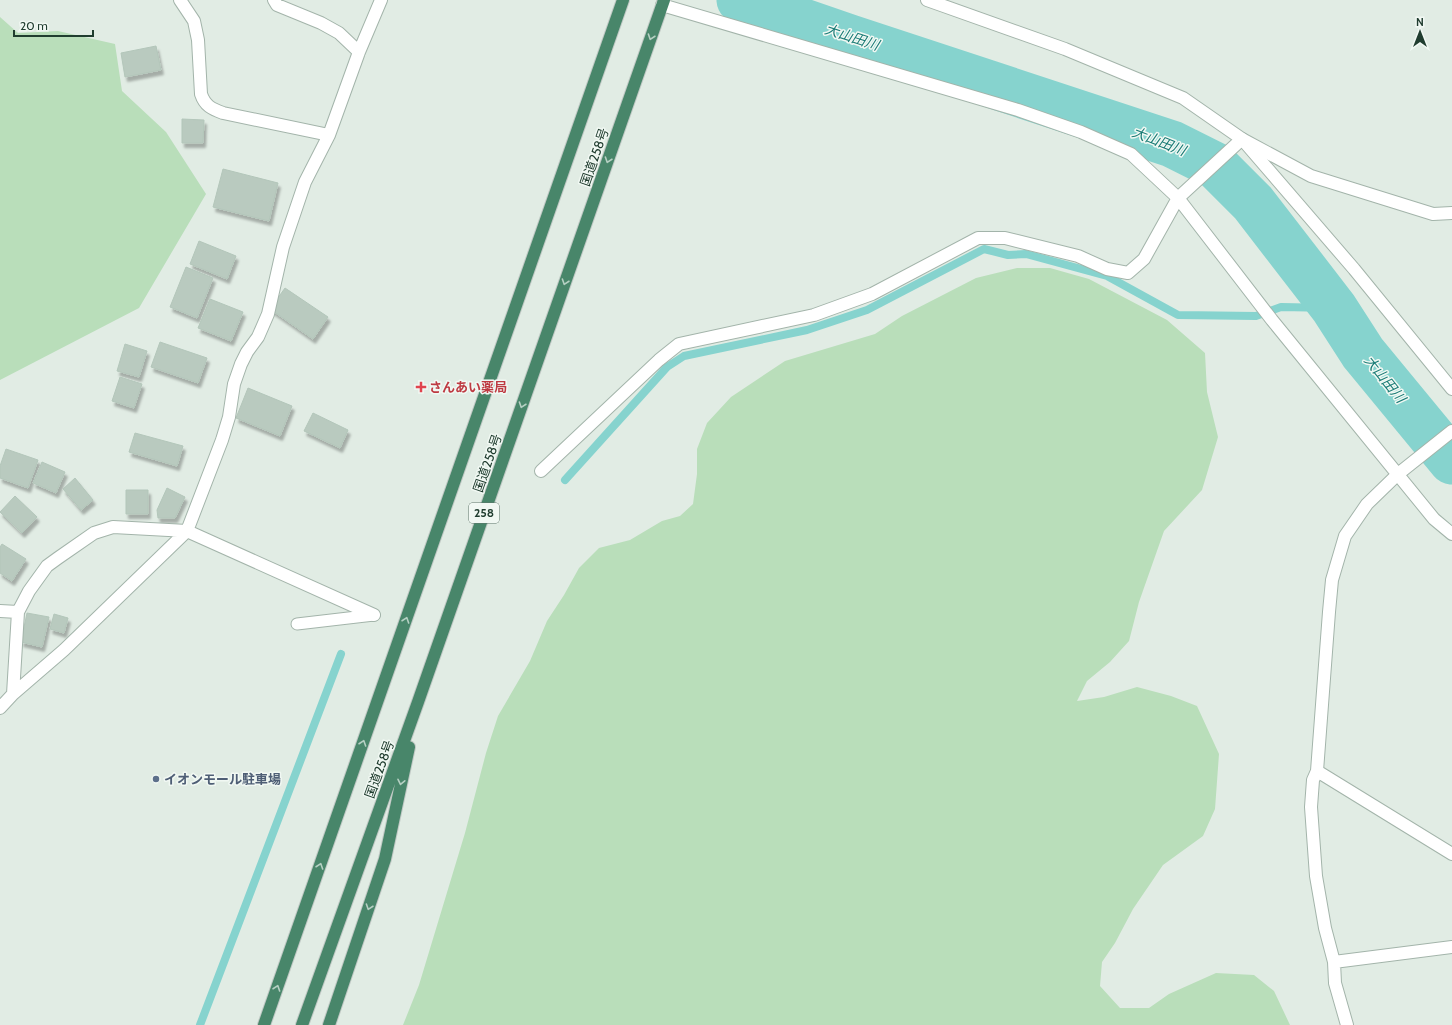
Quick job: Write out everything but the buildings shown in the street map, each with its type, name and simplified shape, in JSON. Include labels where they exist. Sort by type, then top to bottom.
[{"type":"highway","name":"国道258号","points":[[264,1025],[623,0]]},
{"type":"highway","name":"国道258号","points":[[302,1025],[418,702],[663,3]]},
{"type":"highway","points":[[328,1025],[385,859],[418,702]]},
{"type":"street","points":[[180,0],[194,21],[198,40],[201,94],[204,102],[210,108],[223,113],[330,135]]},
{"type":"street","points":[[274,0],[277,6],[321,23],[339,32],[359,52]]},
{"type":"street","points":[[0,708],[13,694],[64,650],[187,530],[222,440],[229,417],[234,384],[241,364],[247,352],[258,337],[268,314],[283,247],[305,182],[330,135],[359,52],[381,0]]},
{"type":"street","points":[[927,0],[1066,49],[1183,98],[1242,139],[1311,176],[1433,214],[1452,213]]},
{"type":"street","points":[[663,3],[1018,110],[1081,132],[1131,154],[1178,198],[1272,320],[1434,519],[1452,534]]},
{"type":"street","points":[[541,471],[659,360],[679,344],[814,315],[872,294],[978,238],[1005,238],[1078,256],[1107,269],[1128,273],[1144,259],[1178,198],[1242,139]]},
{"type":"street","points":[[1242,139],[1354,269],[1452,389]]},
{"type":"street","points":[[1347,1025],[1335,983],[1334,962],[1316,876],[1311,807],[1313,780],[1318,771],[1332,580],[1346,536],[1367,504],[1398,474],[1452,431]]},
{"type":"street","points":[[13,694],[18,612],[29,591],[47,566],[94,533],[113,527],[187,530],[374,615]]},
{"type":"street","points":[[0,611],[18,612]]},
{"type":"street","points":[[1318,771],[1452,854]]},
{"type":"street","points":[[1334,962],[1451,944]]},
{"type":"lane","points":[[297,624],[374,615]]},
{"type":"green space","points":[[0,17],[18,33],[58,31],[115,44],[122,91],[166,132],[206,194],[139,308],[0,380]]},
{"type":"green space","points":[[1017,268],[1050,268],[1089,279],[1167,320],[1205,353],[1207,392],[1218,437],[1202,490],[1164,531],[1139,602],[1129,641],[1110,662],[1087,681],[1077,701],[1104,697],[1137,687],[1171,696],[1197,706],[1219,754],[1215,809],[1203,836],[1163,865],[1133,909],[1115,943],[1102,962],[1100,986],[1120,1008],[1149,1008],[1169,994],[1216,973],[1254,975],[1274,991],[1290,1025],[403,1025],[419,985],[465,833],[486,753],[498,716],[530,661],[547,621],[579,568],[599,548],[630,540],[662,521],[680,516],[693,504],[697,474],[697,449],[707,423],[731,397],[785,361],[875,334],[902,316],[976,278]]},
{"type":"waterway","name":"大山田川","points":[[740,0],[850,38],[1172,144],[1216,166],[1253,203],[1334,308],[1363,353],[1452,461]]},
{"type":"waterway","points":[[565,480],[667,367],[684,356],[807,330],[867,310],[984,249],[1008,255],[1026,254],[1107,276],[1178,315],[1256,316],[1281,307],[1334,308]]},
{"type":"waterway","points":[[200,1025],[341,654]]},
{"type":"place","name":"さんあい薬局","points":[[421,387]]},
{"type":"place","name":"イオンモール駐車場","points":[[156,779]]}]
